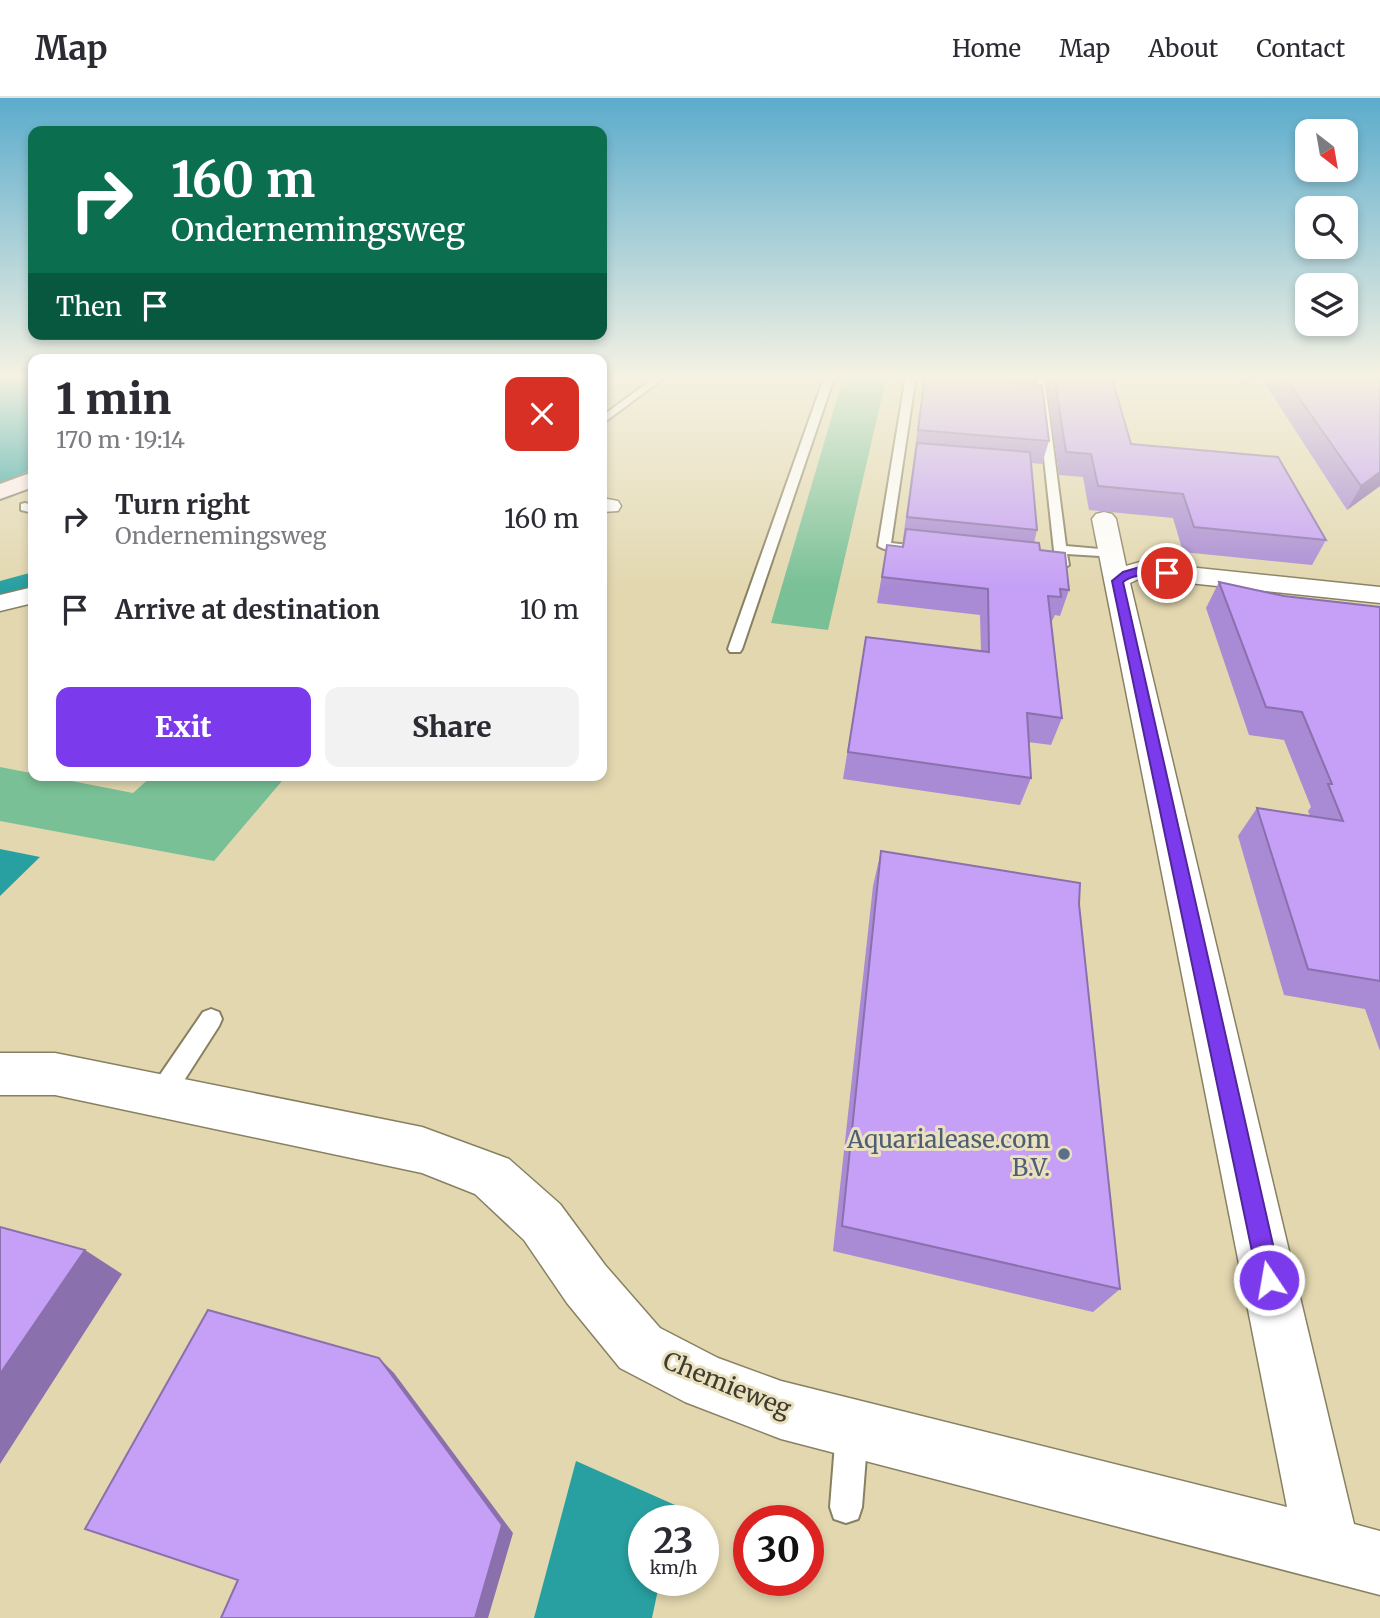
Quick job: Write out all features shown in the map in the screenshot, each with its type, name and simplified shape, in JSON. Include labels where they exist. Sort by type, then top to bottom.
[{"type":"street","points":[[0,492],[28,481]]},
{"type":"street","points":[[1104,519],[1328,1549]]},
{"type":"street","points":[[1114,568],[1127,574],[1140,570],[1380,595]]},
{"type":"street","points":[[0,603],[28,596]]},
{"type":"street","name":"Chemieweg","points":[[0,1073],[55,1074],[422,1150],[492,1176],[542,1222],[586,1284],[640,1348],[705,1382],[768,1406],[1380,1563]]},
{"type":"lane","points":[[735,649],[805,446]]},
{"type":"lane","points":[[901,446],[884,546],[925,550]]},
{"type":"lane","points":[[1035,562],[1062,565],[1048,446]]},
{"type":"lane","points":[[898,458],[912,459]]},
{"type":"lane","points":[[1037,470],[1051,471]]},
{"type":"lane","points":[[1060,549],[1114,568]]},
{"type":"lane","points":[[160,1096],[211,1019]]},
{"type":"lane","points":[[846,1507],[852,1428]]},
{"type":"shaded area","points":[[607,446],[1380,446],[1380,1618],[0,1618],[0,500],[28,492],[28,781],[607,781]]},
{"type":"green space","points":[[823,446],[871,446],[828,630],[771,623]]},
{"type":"green space","points":[[0,767],[28,772],[28,781],[72,781],[133,793],[146,781],[282,781],[214,861],[0,821]]},
{"type":"water","points":[[0,446],[28,446],[28,471],[0,484]]},
{"type":"water","points":[[28,573],[28,592],[0,600],[0,581]]},
{"type":"water","points":[[0,849],[40,857],[0,896]]},
{"type":"water","points":[[576,1461],[675,1505],[628,1505],[628,1596],[657,1596],[652,1618],[534,1618]]},
{"type":"building","points":[[917,446],[1030,452],[1037,530],[907,517]]},
{"type":"building","points":[[1065,446],[1153,446],[1278,457],[1326,540],[1194,527],[1183,494],[1098,486],[1091,454],[1066,452]]},
{"type":"building","points":[[1333,446],[1380,446],[1380,472],[1361,486]]},
{"type":"building","points":[[906,529],[1039,543],[1040,550],[1065,553],[1069,590],[1060,589],[1061,597],[1048,596],[1062,718],[1027,713],[1031,778],[848,752],[866,637],[989,652],[988,589],[882,577],[887,545],[903,547]]},
{"type":"building","points":[[1219,582],[1284,596],[1380,607],[1380,981],[1308,969],[1257,808],[1343,821],[1328,784],[1332,784],[1302,712],[1266,707]]},
{"type":"building","points":[[881,851],[1080,883],[1079,904],[1120,1289],[842,1226]]},
{"type":"building","points":[[0,1227],[85,1250],[0,1374]]},
{"type":"building","points":[[208,1310],[379,1358],[502,1525],[475,1618],[221,1618],[238,1580],[85,1529]]},
{"type":"place","name":"Aquarialease.com B.V.","points":[[1064,1154]]},
{"type":"route","points":[[1167,573],[1140,570],[1117,581],[1269,1280]]}]
